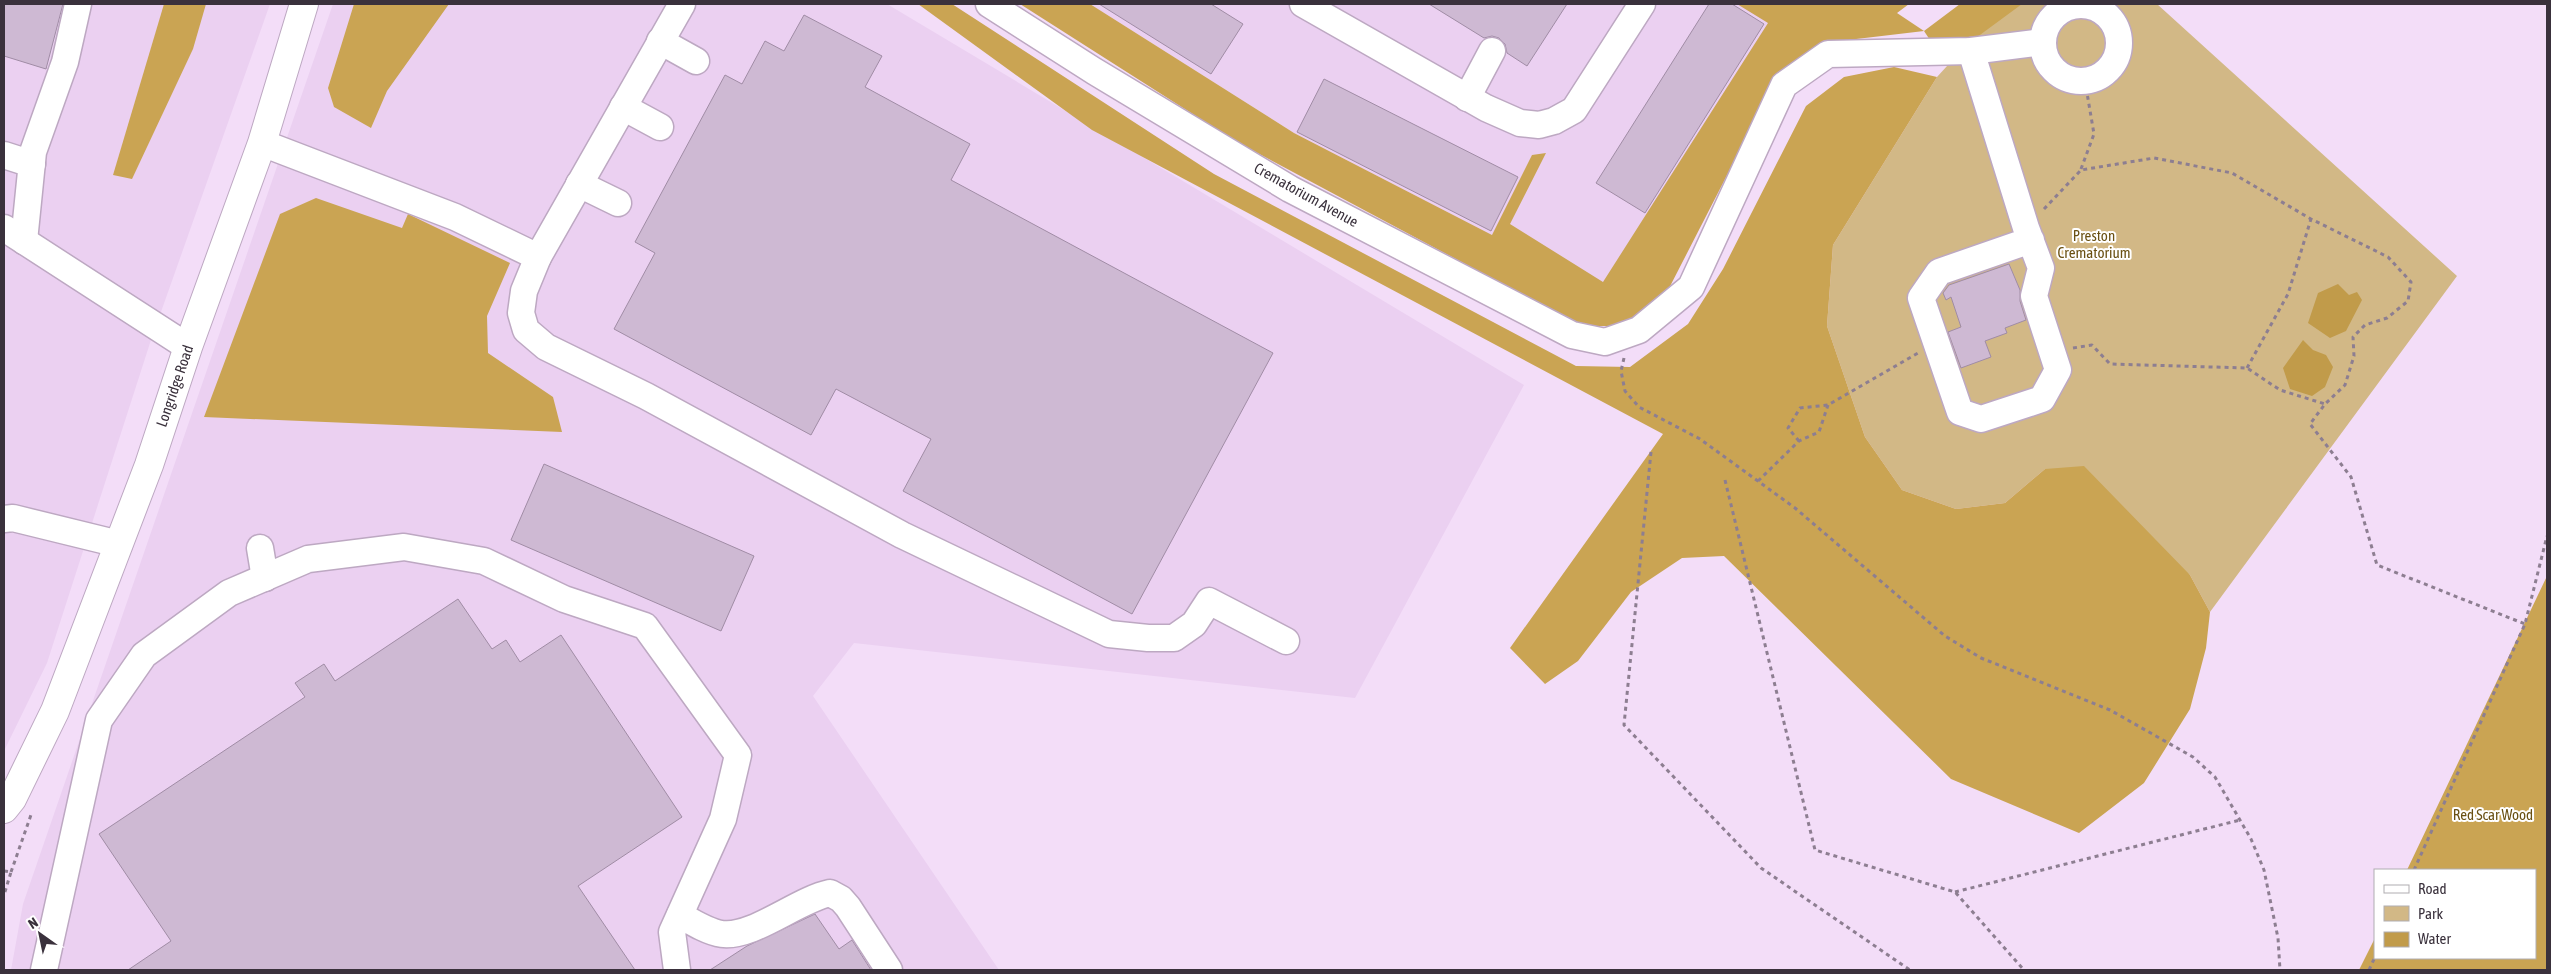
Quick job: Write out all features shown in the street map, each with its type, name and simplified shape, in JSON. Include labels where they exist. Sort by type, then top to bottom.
[{"type":"main road","name":"Longridge Road","points":[[4,809],[12,799],[55,711],[149,465],[188,347],[262,143],[304,4]]},
{"type":"main road","name":"Longridge Road","points":[[4,789],[29,762]]},
{"type":"lane","points":[[78,4],[64,62],[34,152],[14,235],[188,347]]},
{"type":"lane","points":[[682,4],[538,256],[524,291],[521,313],[526,330],[546,347],[646,396],[902,536],[1109,634],[1148,638],[1174,638],[1194,624],[1209,601],[1286,640]]},
{"type":"lane","name":"Crematorium Avenue","points":[[989,4],[1094,71],[1290,189],[1572,335],[1606,342],[1639,330],[1691,287],[1784,85],[1828,54],[1971,51],[2043,42]]},
{"type":"lane","points":[[1303,4],[1467,98],[1520,123],[1539,125],[1554,121],[1574,110],[1642,4]]},
{"type":"lane","points":[[660,41],[696,61]]},
{"type":"lane","points":[[1467,98],[1492,51]]},
{"type":"lane","points":[[1971,51],[2028,234],[2041,268],[2034,296],[2058,370],[2042,399],[1981,418],[1960,412],[1921,298],[1939,272],[2028,234]]},
{"type":"lane","points":[[623,107],[660,127]]},
{"type":"lane","points":[[262,143],[455,217],[538,256]]},
{"type":"lane","points":[[4,155],[32,164]]},
{"type":"lane","points":[[579,184],[618,203]]},
{"type":"lane","points":[[4,519],[13,518],[119,544]]},
{"type":"lane","points":[[260,548],[265,578]]},
{"type":"lane","points":[[44,970],[99,720],[144,655],[229,593],[308,560],[404,548],[484,561],[564,599],[646,626],[738,755],[723,819],[672,932],[677,970]]},
{"type":"lane","points":[[680,915],[720,934],[734,934],[755,927],[814,896],[830,893],[841,899],[848,907],[889,970]]},
{"type":"path","points":[[2028,234],[2081,170],[2094,134],[2087,93]]},
{"type":"path","points":[[2081,170],[2154,158],[2232,173],[2312,219],[2388,257],[2411,282],[2408,302],[2387,318],[2365,325],[2353,337],[2354,356],[2345,385],[2325,404],[2310,424],[2351,477],[2377,565],[2525,624]]},
{"type":"path","points":[[2247,368],[2288,294],[2312,219]]},
{"type":"path","points":[[1639,330],[1625,354],[1621,371],[1625,391],[1639,407],[1700,439],[1795,508],[1944,636],[1981,658],[2110,710],[2193,757],[2215,777],[2251,839],[2264,870],[2278,938],[2280,970]]},
{"type":"path","points":[[1799,441],[1788,428],[1800,408],[1828,405],[1936,343]]},
{"type":"path","points":[[2052,352],[2092,346],[2110,364],[2247,368],[2280,390],[2325,404]]},
{"type":"path","points":[[1758,481],[1799,441],[1819,432],[1828,405]]},
{"type":"path","points":[[1651,452],[1624,725],[1762,868],[1910,970]]},
{"type":"path","points":[[1724,480],[1815,850],[1955,892],[2240,820]]},
{"type":"path","points":[[2414,869],[2525,624],[2547,536]]},
{"type":"path","points":[[4,871],[12,872],[4,895]]},
{"type":"path","points":[[1955,892],[2024,970]]},
{"type":"shaded area","points":[[4,4],[270,4],[150,343],[47,663],[4,751]]},
{"type":"shaded area","points":[[333,4],[887,4],[1524,385],[1355,698],[854,643],[813,696],[999,970],[11,970],[23,904]]},
{"type":"shaded area","points":[[1090,4],[1819,4],[1598,304],[1492,235],[1294,133]]},
{"type":"green space","points":[[164,4],[206,4],[193,49],[132,179],[113,175]]},
{"type":"green space","points":[[354,4],[449,4],[387,91],[371,128],[334,107],[328,88]]},
{"type":"green space","points":[[918,4],[952,4],[1214,174],[1576,366],[1630,367],[1688,324],[1723,269],[1806,106],[1844,77],[1894,67],[1937,77],[1833,245],[1827,326],[1865,437],[1902,490],[1956,509],[2005,503],[2045,469],[2084,466],[2190,575],[2210,612],[2206,648],[2190,709],[2144,783],[2079,833],[1951,779],[1724,556],[1682,558],[1631,592],[1578,661],[1545,684],[1510,648],[1663,434],[1092,130]]},
{"type":"green space","points":[[1020,4],[1090,4],[1294,133],[1492,235],[1532,155],[1546,153],[1510,224],[1603,282],[1768,23],[1737,4],[1909,4],[1897,13],[1924,31],[1831,42],[1778,76],[1664,298],[1624,326],[1581,326],[1235,141]]},
{"type":"green space","name":"Preston Crematorium","points":[[1960,4],[2157,4],[2457,276],[2210,612],[2190,575],[2045,469],[2005,503],[1956,509],[1902,490],[1865,437],[1827,326],[1833,245],[1937,77],[1968,43]]},
{"type":"green space","points":[[1960,4],[2022,4],[1969,43],[1932,43],[1924,31]]},
{"type":"green space","points":[[316,198],[402,228],[408,214],[510,263],[487,316],[488,353],[553,397],[562,432],[204,417],[280,214]]},
{"type":"green space","name":"Red Scar Wood","points":[[2547,576],[2547,970],[2359,970],[2374,940],[2374,959],[2536,959],[2536,869],[2407,869]]},
{"type":"water","points":[[2338,284],[2349,295],[2357,292],[2362,300],[2346,331],[2330,338],[2308,323],[2318,293]]},
{"type":"water","points":[[2303,340],[2313,350],[2326,355],[2333,367],[2325,387],[2312,396],[2290,389],[2283,368]]},
{"type":"building","points":[[4,4],[63,4],[46,69],[4,56]]},
{"type":"building","points":[[1099,4],[1211,4],[1243,24],[1211,74]]},
{"type":"building","points":[[1429,4],[1567,4],[1527,66],[1507,53],[1505,44],[1499,38],[1492,36],[1484,38]]},
{"type":"building","points":[[1709,4],[1732,4],[1764,24],[1645,213],[1596,183]]},
{"type":"building","points":[[804,15],[882,56],[865,87],[970,144],[951,180],[1273,353],[1132,614],[903,491],[931,439],[836,389],[811,435],[614,329],[655,253],[635,242],[725,75],[742,84],[765,41],[784,51]]},
{"type":"building","points":[[1324,79],[1518,177],[1491,231],[1297,132]]},
{"type":"building","points":[[2009,264],[2020,290],[2020,301],[2026,320],[2005,328],[2007,333],[1985,341],[1991,357],[1961,368],[1948,332],[1961,327],[1951,297],[1946,300],[1943,293],[1949,285]]},
{"type":"building","points":[[544,464],[754,556],[721,631],[511,540]]},
{"type":"building","points":[[458,599],[492,649],[506,640],[520,662],[561,635],[682,817],[578,886],[635,970],[128,970],[171,941],[99,834],[305,697],[295,683],[324,664],[335,681]]},
{"type":"building","points":[[815,914],[839,949],[852,940],[871,970],[710,970],[747,946]]}]
